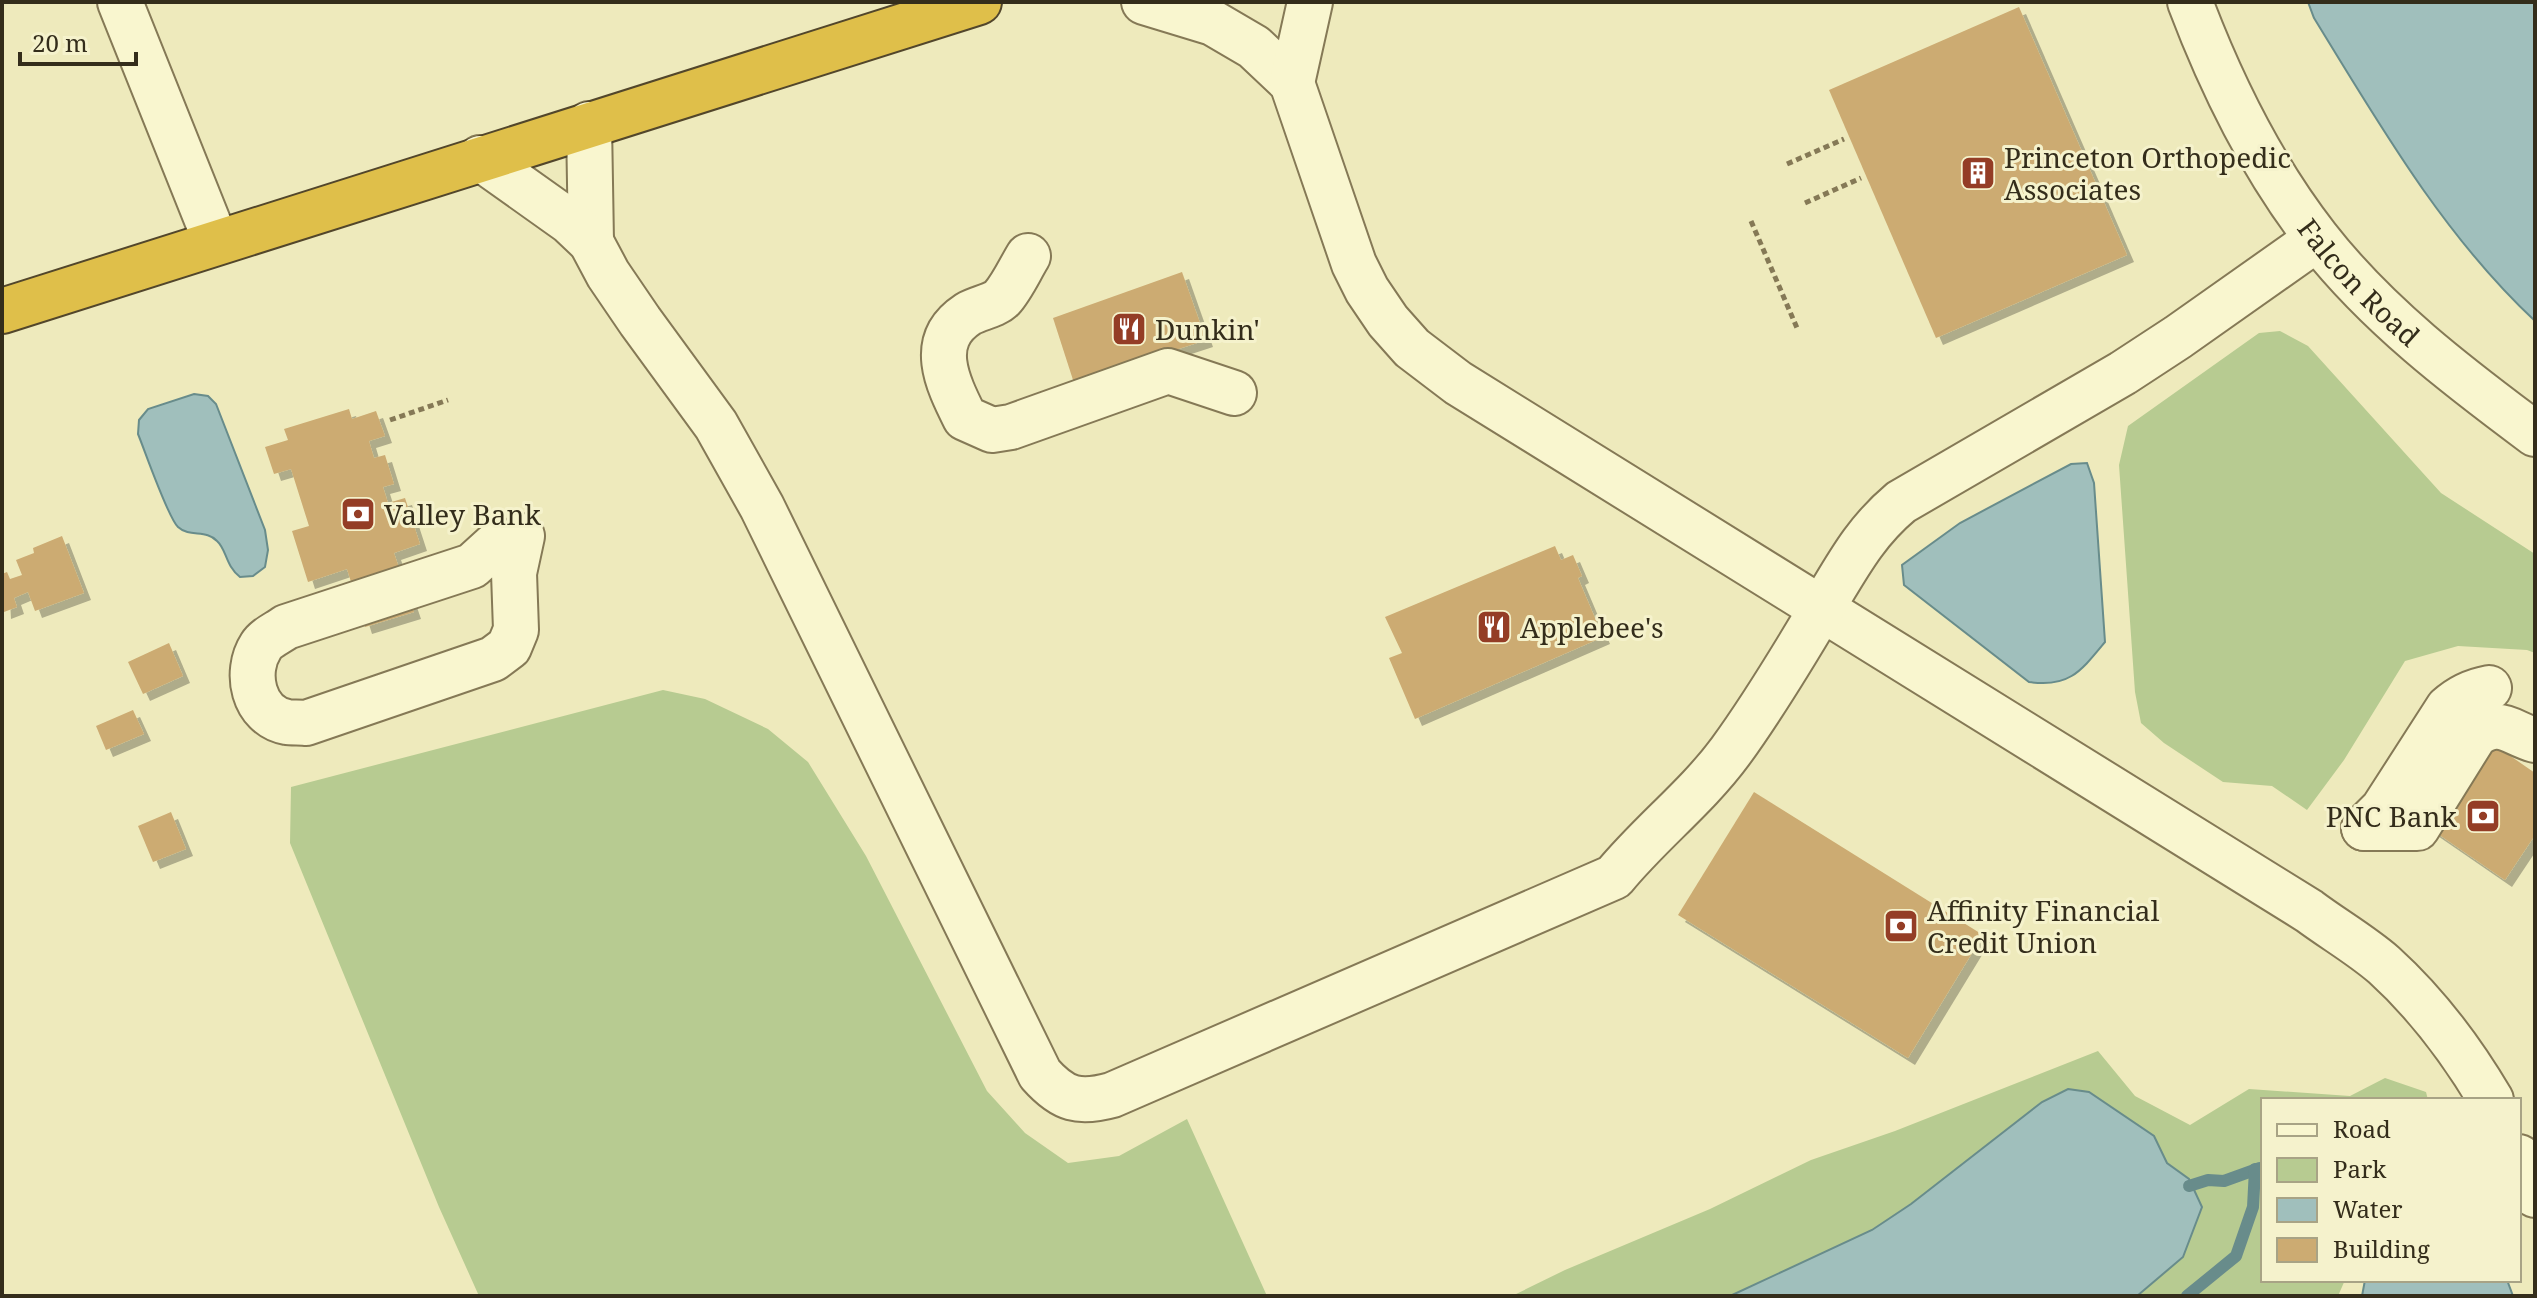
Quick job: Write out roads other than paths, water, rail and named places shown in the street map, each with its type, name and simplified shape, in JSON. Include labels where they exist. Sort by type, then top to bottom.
[{"type":"highway","points":[[2,311],[979,2]]},
{"type":"street","points":[[120,2],[216,242]]},
{"type":"street","points":[[1144,2],[1213,23],[1254,47],[1292,83],[1354,264],[1388,321],[1412,348],[1458,383],[2309,911],[2383,964],[2458,1048],[2490,1098]]},
{"type":"street","points":[[1292,83],[1310,2]]},
{"type":"street","name":"Falcon Road","points":[[2190,2],[2250,134],[2317,239],[2389,316],[2474,388],[2535,434]]},
{"type":"street","points":[[589,124],[591,242]]},
{"type":"street","points":[[480,158],[570,222],[591,242],[608,274],[716,425],[762,507],[1040,1074],[1055,1091],[1075,1099],[1092,1100],[1112,1095],[1614,877],[1729,753],[1850,559],[1880,520],[1901,502],[2123,373],[2317,239]]},
{"type":"street","points":[[1028,256],[1000,300],[971,312],[950,331],[943,347],[945,368],[965,418],[992,430],[1011,427],[1168,371],[1234,393]]},
{"type":"street","points":[[508,541],[514,573],[516,630],[509,647],[493,659],[306,723],[285,722],[263,709],[251,685],[252,663],[262,643],[286,627],[472,566],[508,541]]},
{"type":"street","points":[[2499,696],[2477,690],[2448,708],[2383,809],[2364,828],[2417,828],[2475,735],[2485,728],[2507,727],[2520,736],[2535,740]]},
{"type":"street","points":[[2521,1162],[2535,1195]]},
{"type":"water","points":[[2308,2],[2535,2],[2535,321],[2471,252],[2414,177],[2314,18]]},
{"type":"water","points":[[194,394],[208,396],[216,404],[265,530],[268,550],[265,567],[253,576],[240,577],[213,537],[178,527],[138,434],[139,420],[148,409]]},
{"type":"water","points":[[2087,463],[2094,483],[2105,642],[2081,669],[2064,680],[2029,682],[1904,585],[1902,565],[1960,523],[2071,464]]},
{"type":"water","points":[[2068,1089],[2089,1092],[2154,1136],[2167,1163],[2189,1179],[2202,1207],[2183,1257],[2137,1296],[1730,1296],[1872,1230],[1911,1204],[2042,1102]]},
{"type":"water","points":[[2365,1282],[2508,1282],[2513,1296],[2362,1296]]},
{"type":"waterway","points":[[2189,1186],[2208,1180],[2224,1181],[2260,1168]]},
{"type":"waterway","points":[[2187,1296],[2236,1256],[2253,1207],[2255,1169]]},
{"type":"place","name":"Princeton Orthopedic Associates","points":[[1978,173]]},
{"type":"place","name":"Dunkin'","points":[[1129,329]]},
{"type":"place","name":"Valley Bank","points":[[358,514]]},
{"type":"place","name":"Applebee's","points":[[1494,627]]},
{"type":"place","name":"PNC Bank","points":[[2483,816]]},
{"type":"place","name":"Affinity Financial Credit Union","points":[[1901,926]]}]
